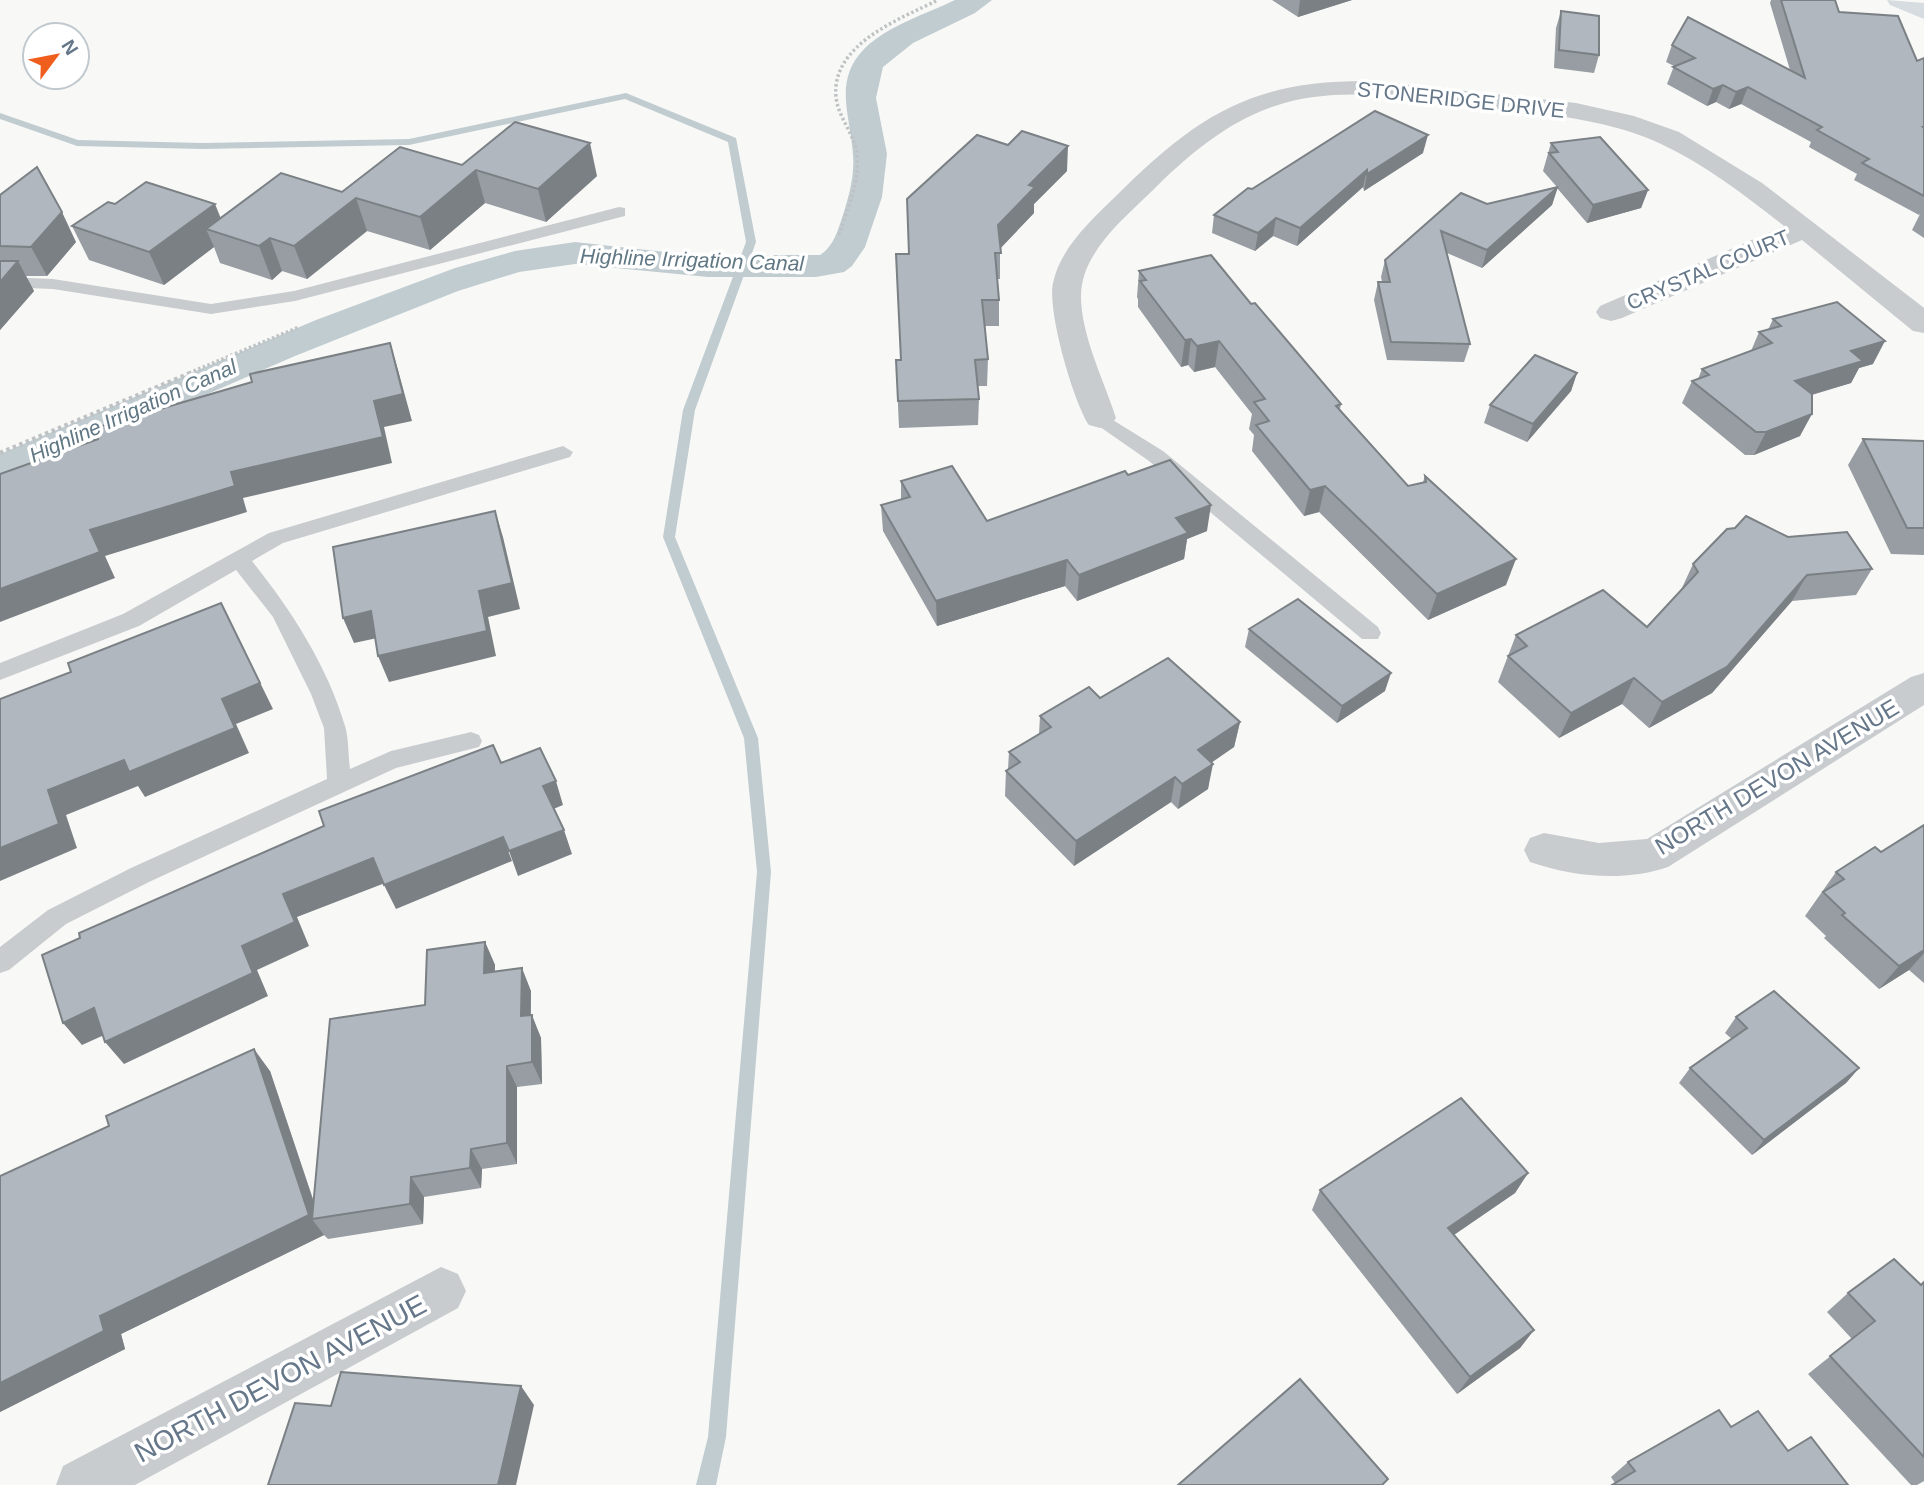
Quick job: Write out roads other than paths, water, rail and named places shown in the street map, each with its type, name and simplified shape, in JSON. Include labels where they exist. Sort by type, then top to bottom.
[{"type":"street","points":[[1899,0],[1924,12]]},
{"type":"street","name":"STONERIDGE DRIVE","points":[[1100,418],[1066,296],[1072,270],[1101,227],[1168,159],[1224,119],[1268,100],[1320,89],[1385,88],[1607,117],[1669,138],[1736,176],[1924,324]]},
{"type":"street","name":"CRYSTAL COURT","points":[[1611,312],[1805,228]]},
{"type":"street","name":"NORTH DEVON AVENUE","points":[[1544,850],[1599,860],[1654,855],[1924,688]]},
{"type":"street","name":"NORTH DEVON AVENUE","points":[[82,1485],[441,1291]]},
{"type":"lane","points":[[0,282],[53,284],[211,309],[295,296],[619,212]]},
{"type":"lane","points":[[1100,418],[1156,456],[1370,633]]},
{"type":"lane","points":[[0,673],[131,620],[286,534],[564,452]]},
{"type":"lane","points":[[239,559],[282,613],[322,694],[335,728],[339,782]]},
{"type":"lane","points":[[0,962],[57,917],[339,782],[391,760],[471,741]]},
{"type":"waterway","name":"Highline Irrigation Canal","points":[[0,470],[282,347],[445,284],[515,262],[575,253],[692,265],[740,267],[831,264],[840,258],[855,232],[869,179],[870,154],[860,98],[863,76],[868,65],[876,55],[902,37],[977,0]]},
{"type":"waterway","points":[[0,116],[77,143],[202,146],[409,142],[626,96],[733,140],[751,242],[689,410],[669,537],[751,738],[764,872],[717,1437],[706,1485]]}]
